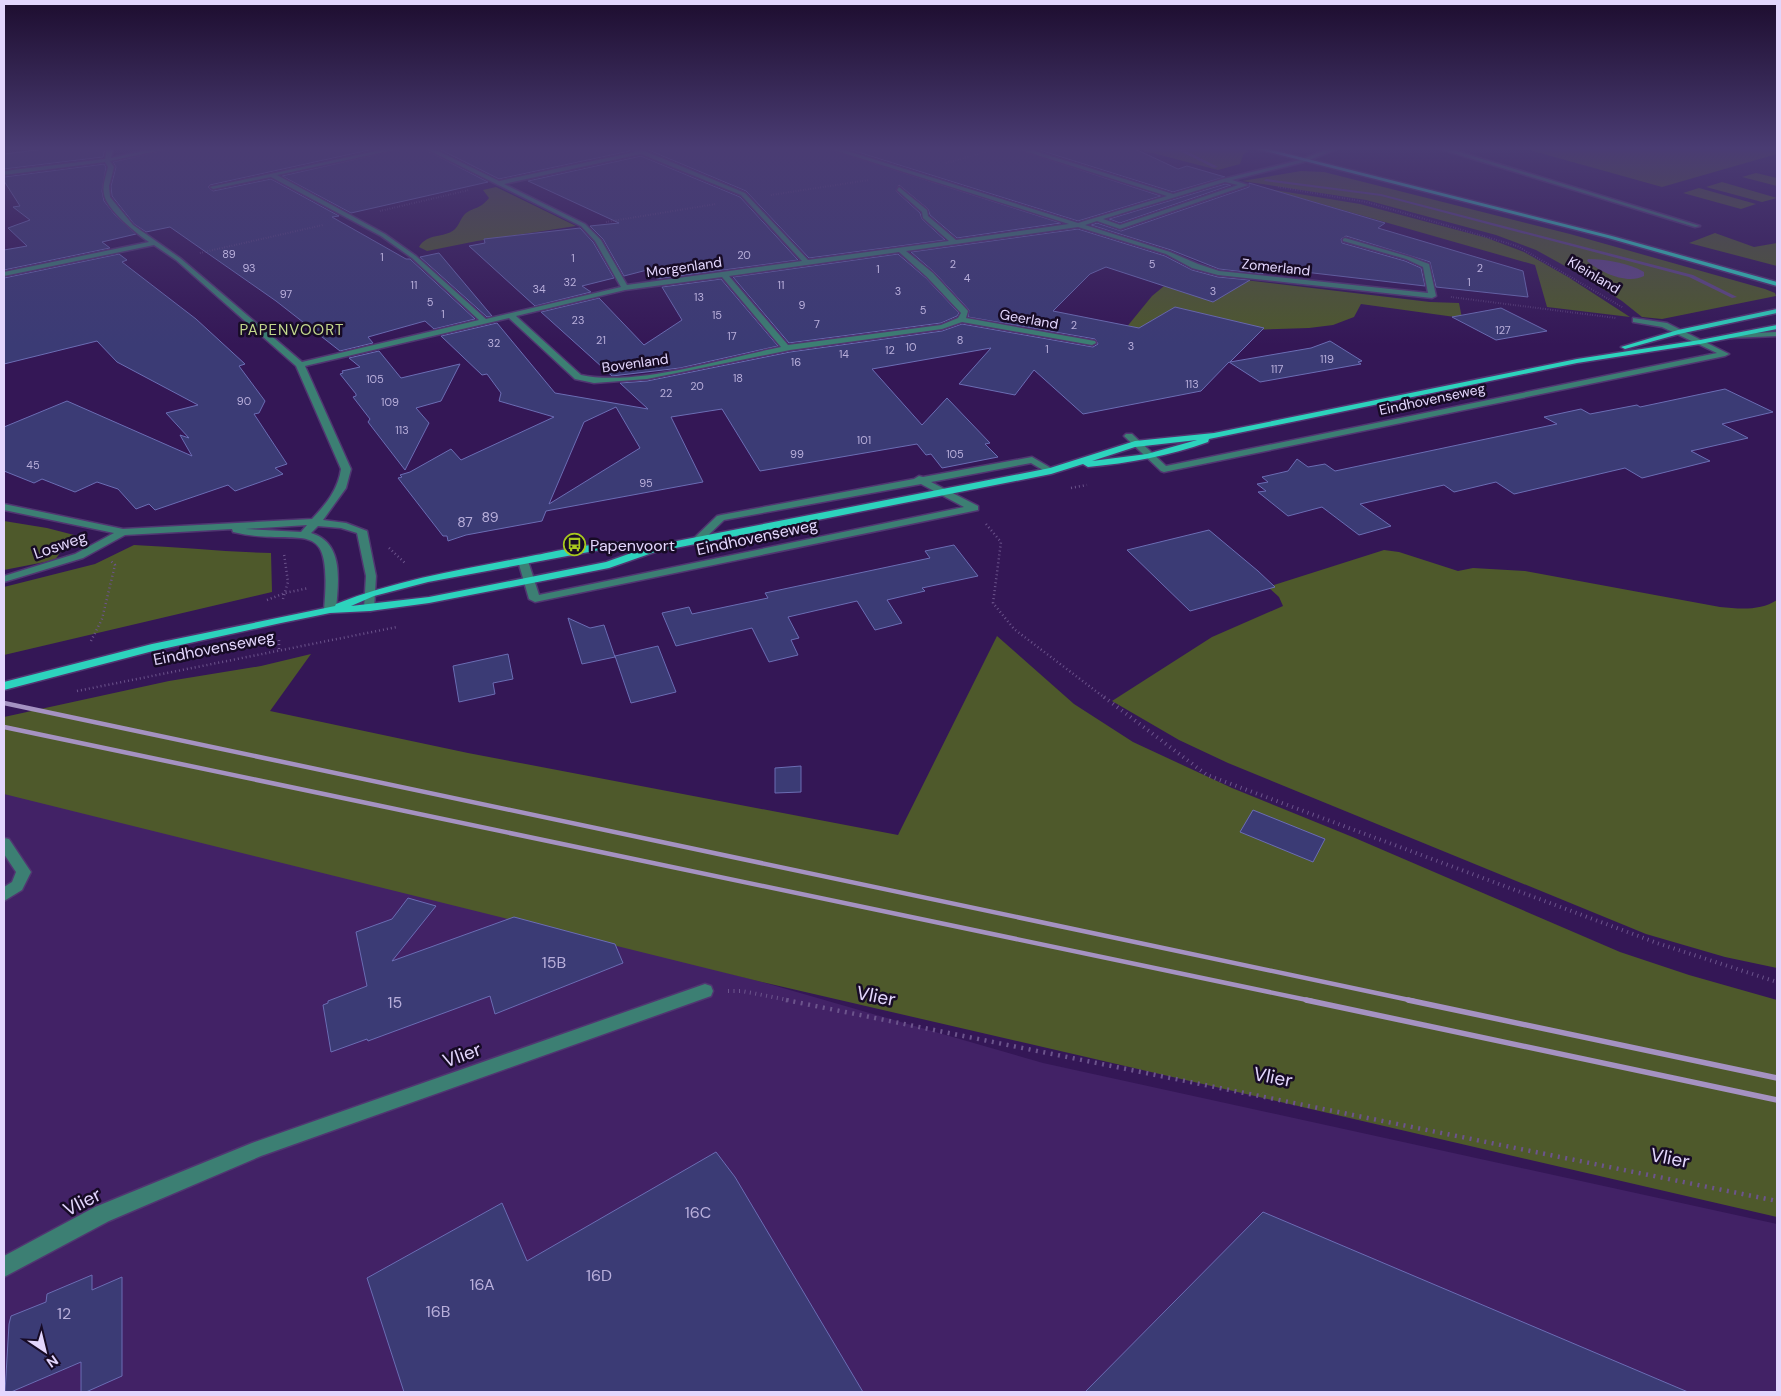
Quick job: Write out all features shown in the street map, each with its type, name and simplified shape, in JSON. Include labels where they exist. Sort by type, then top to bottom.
[{"type":"main road","points":[[1517,214],[1601,235],[1777,284]]},
{"type":"main road","points":[[1547,214],[1777,275]]},
{"type":"main road","name":"Eindhovenseweg","points":[[1577,361],[1678,332],[1777,311]]},
{"type":"main road","name":"Eindhovenseweg","points":[[4,686],[152,648],[281,620],[330,610],[370,608],[429,600],[609,565],[652,549],[1051,472],[1076,465],[1111,450],[1166,439],[1214,436],[1577,361],[1700,342],[1777,327]]},
{"type":"main road","name":"Eindhovenseweg","points":[[1076,465],[1125,461],[1150,456],[1182,449],[1214,436]]},
{"type":"main road","name":"Eindhovenseweg","points":[[330,610],[370,594],[427,579],[605,546],[652,549]]},
{"type":"street","points":[[122,214],[132,226],[178,258],[300,365],[346,469],[346,478],[340,490],[304,535],[318,539],[327,548],[332,573],[330,610]]},
{"type":"street","points":[[343,214],[383,235],[414,257],[483,320]]},
{"type":"street","points":[[561,214],[583,225],[598,240],[625,288]]},
{"type":"street","points":[[764,214],[808,263]]},
{"type":"street","points":[[925,214],[925,217],[955,243]]},
{"type":"street","name":"Zomerland","points":[[1043,214],[1168,253],[1195,266],[1218,273],[1432,296]]},
{"type":"street","name":"Morgenland","points":[[300,365],[483,320],[625,288],[1078,225],[1117,214]]},
{"type":"street","points":[[1099,220],[1120,226],[1156,214]]},
{"type":"street","points":[[1658,214],[1697,226]]},
{"type":"street","points":[[1345,240],[1408,258],[1426,266],[1432,296]]},
{"type":"street","points":[[4,274],[155,242]]},
{"type":"street","points":[[901,250],[930,275],[965,313],[961,320]]},
{"type":"street","points":[[724,274],[787,348]]},
{"type":"street","name":"Bovenland","points":[[509,314],[578,377],[584,380],[601,382],[632,379],[787,348],[942,327],[961,320]]},
{"type":"street","name":"Geerland","points":[[961,320],[1092,344]]},
{"type":"street","points":[[1636,320],[1664,325],[1700,342]]},
{"type":"street","name":"Eindhovenseweg","points":[[1731,336],[1777,334]]},
{"type":"street","name":"Eindhovenseweg","points":[[1129,436],[1164,469],[1725,354],[1700,342]]},
{"type":"street","name":"Eindhovenseweg","points":[[696,541],[721,518],[919,479],[1032,460],[1051,472]]},
{"type":"street","points":[[919,479],[974,508]]},
{"type":"street","name":"Losweg","points":[[4,506],[122,532],[314,522]]},
{"type":"street","name":"Eindhovenseweg","points":[[523,561],[534,599],[974,508]]},
{"type":"street","points":[[314,522],[342,525],[362,531],[370,576],[370,608]]},
{"type":"street","name":"Losweg","points":[[222,528],[264,534],[304,535]]},
{"type":"street","name":"Losweg","points":[[4,579],[71,561],[97,550],[122,532]]},
{"type":"street","points":[[4,843],[24,872],[17,886],[4,895]]},
{"type":"street","name":"Vlier","points":[[4,1267],[102,1214],[258,1150],[705,991]]},
{"type":"path","points":[[178,258],[366,214]]},
{"type":"path","points":[[583,225],[650,214]]},
{"type":"path","name":"Kleinland","points":[[1408,214],[1517,246],[1597,291],[1620,306],[1636,320]]},
{"type":"path","points":[[1432,296],[1636,320]]},
{"type":"path","points":[[974,508],[1000,542],[993,603],[1014,629],[1206,775],[1657,943],[1777,982]]},
{"type":"path","points":[[278,652],[282,604],[288,582],[282,542],[285,534]]},
{"type":"path","points":[[88,646],[102,619],[116,565],[97,550]]},
{"type":"path","name":"Eindhovenseweg","points":[[72,692],[402,626]]},
{"type":"path","name":"Vlier","points":[[705,991],[752,993],[1777,1201]]},
{"type":"shaded area","points":[[1588,259],[1624,264],[1644,272],[1644,276],[1630,279],[1614,276],[1592,265],[1587,261]]},
{"type":"shaded area","points":[[4,781],[762,982],[1043,1063],[1777,1224],[1777,1392],[4,1392]]},
{"type":"green space","points":[[465,214],[552,214],[576,226],[477,241],[427,251],[419,247],[426,240],[454,230]]},
{"type":"green space","points":[[1357,214],[1398,214],[1487,238],[1524,252],[1568,277],[1630,317],[1547,307],[1535,265]]},
{"type":"green space","points":[[1419,214],[1491,214],[1570,234],[1765,289],[1775,293],[1776,296],[1662,319],[1642,317],[1622,301],[1583,276],[1536,250],[1496,235]]},
{"type":"green space","points":[[1715,233],[1754,247],[1777,243],[1777,266],[1689,243]]},
{"type":"green space","points":[[1203,275],[1430,302],[1459,303],[1462,318],[1361,304],[1354,317],[1333,325],[1309,328],[1121,334],[1152,296],[1175,277]]},
{"type":"green space","points":[[4,521],[47,528],[78,536],[66,544],[55,560],[4,570]]},
{"type":"green space","points":[[134,545],[271,553],[272,592],[4,655],[4,587],[95,564]]},
{"type":"green space","points":[[1384,550],[1399,552],[1458,571],[1473,568],[1525,571],[1720,607],[1757,608],[1777,600],[1777,968],[1725,957],[1646,934],[1228,763],[1179,740],[1112,701],[1212,637],[1283,606],[1279,597],[1268,587]]},
{"type":"green space","points":[[997,636],[1074,704],[1133,742],[1232,788],[1355,838],[1620,952],[1689,975],[1777,1000],[1777,1217],[762,982],[4,794],[4,717],[169,681],[261,666],[311,654],[270,711],[468,753],[898,835]]},
{"type":"building","points":[[22,214],[114,214],[136,234],[102,242],[110,248],[4,270],[4,250],[27,246],[8,228],[30,220]]},
{"type":"building","points":[[126,214],[336,214],[339,216],[332,217],[406,259],[410,259],[475,319],[434,329],[425,321],[368,337],[373,343],[340,351],[276,301],[170,227],[146,232],[134,224]]},
{"type":"building","points":[[600,214],[756,214],[798,260],[657,279],[651,269],[624,276],[603,239],[590,226],[619,223]]},
{"type":"building","points":[[768,214],[920,214],[922,219],[945,240],[809,258]]},
{"type":"building","points":[[1033,214],[1061,223],[957,238],[930,215]]},
{"type":"building","points":[[1056,214],[1101,214],[1078,221]]},
{"type":"building","points":[[1125,214],[1146,214],[1120,223],[1109,219]]},
{"type":"building","points":[[1170,214],[1355,214],[1385,223],[1378,228],[1523,271],[1528,297],[1436,287],[1430,262],[1346,236],[1341,239],[1342,243],[1405,261],[1421,268],[1425,286],[1270,268],[1262,274],[1219,269],[1171,250],[1091,225],[1097,223],[1121,231]]},
{"type":"building","points":[[580,228],[593,242],[614,278],[582,286],[591,292],[535,306],[469,246],[485,243],[484,239]]},
{"type":"building","points":[[1078,229],[1165,256],[1192,270],[1218,277],[1250,280],[1213,302],[1106,267],[1090,274],[1053,311],[1139,328],[1175,307],[1264,328],[1230,362],[1311,348],[1330,341],[1362,361],[1358,362],[1361,364],[1260,382],[1229,362],[1201,391],[1083,414],[1034,370],[1015,395],[959,384],[991,348],[872,369],[922,425],[947,398],[990,443],[985,444],[998,457],[942,468],[931,454],[926,455],[917,444],[760,471],[722,409],[671,417],[703,482],[546,511],[542,521],[466,535],[448,541],[447,536],[443,536],[398,478],[402,477],[400,475],[410,472],[451,449],[461,460],[554,417],[499,401],[501,393],[487,374],[482,375],[441,336],[497,323],[555,393],[648,409],[620,383],[647,381],[790,352],[942,331],[962,324],[1093,347],[1098,344],[1095,339],[968,317],[969,310],[934,272],[911,252]],"holes":[[[616,407],[640,448],[549,504],[584,422]]]},
{"type":"building","points":[[439,253],[492,316],[487,317],[420,257]]},
{"type":"building","points":[[119,254],[127,260],[122,262],[196,319],[245,364],[239,366],[265,401],[259,413],[254,414],[287,464],[275,468],[283,474],[235,491],[228,485],[155,510],[149,504],[136,509],[118,489],[97,482],[75,492],[42,479],[34,483],[4,471],[4,427],[67,401],[192,456],[180,435],[189,438],[166,413],[198,405],[117,362],[97,341],[4,364],[4,278]]},
{"type":"building","points":[[898,254],[926,278],[959,313],[957,316],[941,323],[789,343],[733,277]]},
{"type":"building","points":[[721,279],[778,346],[680,368],[612,376],[541,312],[599,298],[644,345],[682,320],[662,287]]},
{"type":"building","points":[[1501,308],[1547,331],[1496,340],[1452,317]]},
{"type":"building","points":[[379,351],[401,378],[460,364],[441,401],[416,408],[429,423],[405,470],[368,422],[370,419],[353,397],[356,394],[340,374],[343,373],[342,371],[360,367],[349,358]]},
{"type":"building","points":[[1725,389],[1773,412],[1722,424],[1748,438],[1691,451],[1710,461],[1642,478],[1625,468],[1514,494],[1496,482],[1454,492],[1444,485],[1360,504],[1391,526],[1359,535],[1322,507],[1288,516],[1258,492],[1266,491],[1257,484],[1268,482],[1262,477],[1288,471],[1297,459],[1308,467],[1325,464],[1335,471],[1557,424],[1544,417],[1581,409],[1590,414],[1637,405],[1640,407]]},
{"type":"building","points":[[1209,530],[1275,587],[1190,611],[1127,550]]},
{"type":"building","points":[[954,545],[978,576],[922,588],[925,591],[887,600],[902,623],[875,630],[857,601],[788,617],[799,638],[791,640],[798,655],[769,662],[752,628],[676,646],[662,613],[689,607],[692,614],[768,598],[765,593],[930,558],[925,551]]},
{"type":"building","points":[[568,618],[590,628],[604,625],[615,657],[582,664]]},
{"type":"building","points":[[658,646],[676,692],[631,703],[615,656]]},
{"type":"building","points":[[508,654],[513,679],[493,683],[495,694],[459,702],[453,666]]},
{"type":"building","points":[[801,766],[801,792],[775,793],[775,768]]},
{"type":"building","points":[[1253,810],[1325,839],[1313,862],[1240,832]]},
{"type":"building","points":[[408,898],[436,906],[392,961],[514,917],[615,944],[623,963],[495,1014],[490,996],[368,1041],[367,1039],[331,1052],[323,1005],[328,1003],[328,1001],[367,986],[356,932],[392,919]]},
{"type":"building","points":[[716,1152],[735,1177],[863,1392],[404,1392],[367,1278],[502,1203],[527,1261]]},
{"type":"building","points":[[1263,1212],[1688,1392],[1085,1392]]},
{"type":"building","points":[[92,1275],[92,1290],[122,1277],[122,1376],[86,1392],[81,1392],[81,1362],[11,1392],[5,1392],[11,1316],[46,1302],[47,1294]]},
{"type":"waterway","points":[[1454,214],[1691,276],[1734,297]]},
{"type":"railway","points":[[4,703],[1414,1001]]},
{"type":"railway","points":[[4,727],[1312,1001]]},
{"type":"railway","points":[[1306,1000],[1777,1100]]},
{"type":"railway","points":[[1408,1000],[1777,1078]]},
{"type":"place","name":"Papenvoort","points":[[574,545]]},
{"type":"district","name":"PAPENVOORT","points":[[292,330]]}]
